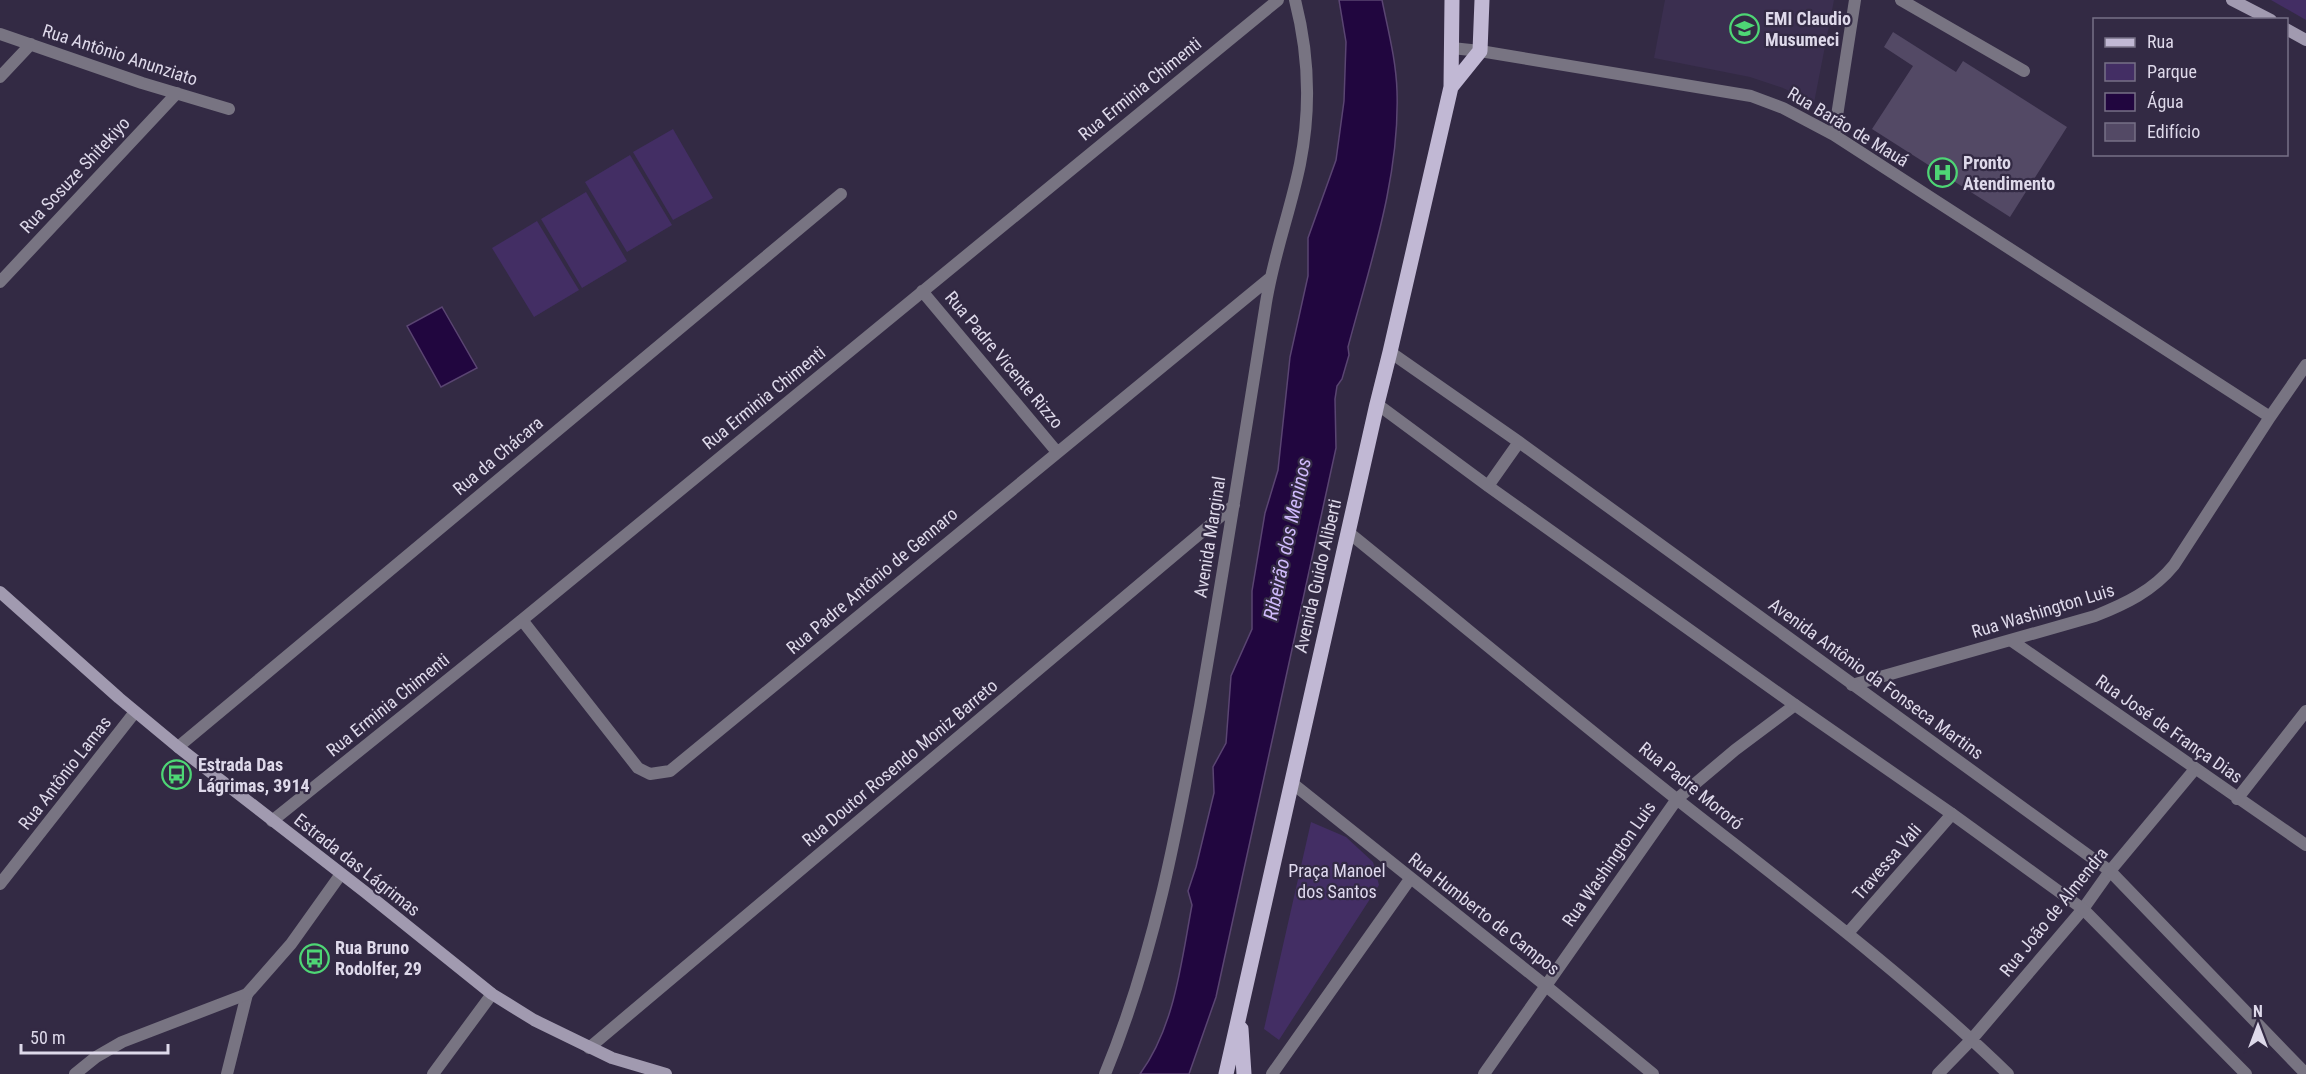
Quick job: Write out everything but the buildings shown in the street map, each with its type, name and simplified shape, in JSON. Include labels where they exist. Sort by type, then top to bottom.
[{"type":"main road","name":"Avenida Guido Aliberti","points":[[1226,1074],[1451,87],[1452,0]]},
{"type":"main road","points":[[1480,51],[1482,0]]},
{"type":"main road","points":[[2232,0],[2267,18]]},
{"type":"main road","points":[[2288,29],[2306,40]]},
{"type":"main road","name":"Avenida Guido Aliberti","points":[[1451,87],[1480,51]]},
{"type":"main road","name":"Estrada das Lágrimas","points":[[0,592],[135,712],[492,994],[534,1020],[589,1048],[646,1072],[666,1074]]},
{"type":"main road","points":[[1240,1012],[1244,1074]]},
{"type":"street","name":"Rua Erminia Chimenti","points":[[272,821],[522,620],[1278,0]]},
{"type":"street","name":"Avenida Marginal","points":[[1105,1074],[1149,951],[1180,815],[1234,505],[1269,279],[1300,164],[1307,117],[1307,73],[1302,26],[1295,0]]},
{"type":"street","points":[[1834,135],[1855,0]]},
{"type":"street","points":[[1900,0],[2024,71]]},
{"type":"street","name":"Rua Antônio Anunziato","points":[[0,34],[142,83],[229,109]]},
{"type":"street","points":[[0,77],[31,44]]},
{"type":"street","name":"Rua Barão de Mauá","points":[[1452,48],[1751,96],[1783,108],[1834,135],[2270,417]]},
{"type":"street","name":"Rua Sosuze Shitekiyo","points":[[0,282],[177,93]]},
{"type":"street","name":"Rua da Chácara","points":[[178,747],[841,194]]},
{"type":"street","name":"Rua Padre Antônio de Gennaro","points":[[522,620],[638,768],[650,774],[670,771],[1269,279]]},
{"type":"street","name":"Rua Padre Vicente Rizzo","points":[[922,291],[1057,452]]},
{"type":"street","name":"Avenida Antônio da Fonseca Martins","points":[[1390,352],[1520,442],[2110,871],[2306,1074]]},
{"type":"street","name":"Rua Washington Luis","points":[[1852,685],[2012,641],[2127,604],[2162,580],[2306,365]]},
{"type":"street","points":[[1377,404],[1488,486],[2084,909],[2246,1074]]},
{"type":"street","points":[[1488,486],[1520,442]]},
{"type":"street","name":"Rua Doutor Rosendo Moniz Barreto","points":[[589,1048],[1234,505]]},
{"type":"street","name":"Rua Padre Mororó","points":[[1348,532],[1677,799],[1848,933],[1972,1039],[2008,1074]]},
{"type":"street","name":"Rua José de França Dias","points":[[2012,641],[2306,845]]},
{"type":"street","name":"Rua Washington Luis","points":[[1484,1074],[1677,799],[1735,750],[1795,705]]},
{"type":"street","points":[[2237,799],[2306,711]]},
{"type":"street","name":"Rua Antônio Lamas","points":[[0,884],[135,712]]},
{"type":"street","name":"Rua João de Almendra","points":[[1938,1074],[1972,1039],[2084,909],[2110,871],[2195,769]]},
{"type":"street","name":"Rua Humberto de Campos","points":[[1292,783],[1653,1074]]},
{"type":"street","name":"Travessa Vali","points":[[1848,933],[1952,814]]},
{"type":"street","points":[[227,1074],[248,994],[291,944],[341,874]]},
{"type":"street","points":[[1272,1074],[1410,879]]},
{"type":"street","points":[[75,1074],[96,1057],[122,1042],[248,994]]},
{"type":"street","points":[[433,1074],[492,994]]},
{"type":"shaded area","name":"EMI Claudio Musumeci","points":[[1665,0],[1834,0],[1814,103],[1783,88],[1750,77],[1654,58]]},
{"type":"green space","points":[[2271,0],[2306,0],[2306,20]]},
{"type":"green space","points":[[673,129],[713,198],[673,220],[633,152]]},
{"type":"green space","points":[[630,155],[672,225],[627,252],[585,182]]},
{"type":"green space","points":[[586,192],[627,261],[582,288],[541,219]]},
{"type":"green space","points":[[537,221],[579,290],[534,317],[492,248]]},
{"type":"green space","name":"Praça Manoel dos Santos","points":[[1311,822],[1346,837],[1373,862],[1379,885],[1279,1040],[1264,1029]]},
{"type":"water","name":"Ribeirão dos Meninos","points":[[1339,0],[1382,0],[1397,91],[1397,124],[1389,188],[1348,347],[1349,355],[1342,379],[1337,386],[1336,448],[1216,997],[1189,1074],[1140,1074],[1161,1036],[1175,993],[1192,905],[1188,891],[1214,793],[1213,767],[1226,743],[1231,676],[1252,629],[1252,591],[1265,513],[1278,470],[1290,357],[1308,276],[1308,238],[1336,160],[1344,101],[1346,42]]},
{"type":"water","points":[[442,307],[477,368],[441,387],[407,326]]},
{"type":"place","name":"EMI Claudio Musumeci","points":[[1744,29]]},
{"type":"place","name":"Pronto Atendimento","points":[[1942,173]]},
{"type":"place","name":"Estrada Das Lágrimas, 3914","points":[[177,775]]},
{"type":"place","name":"Rua Bruno Rodolfer, 29","points":[[314,958]]}]
